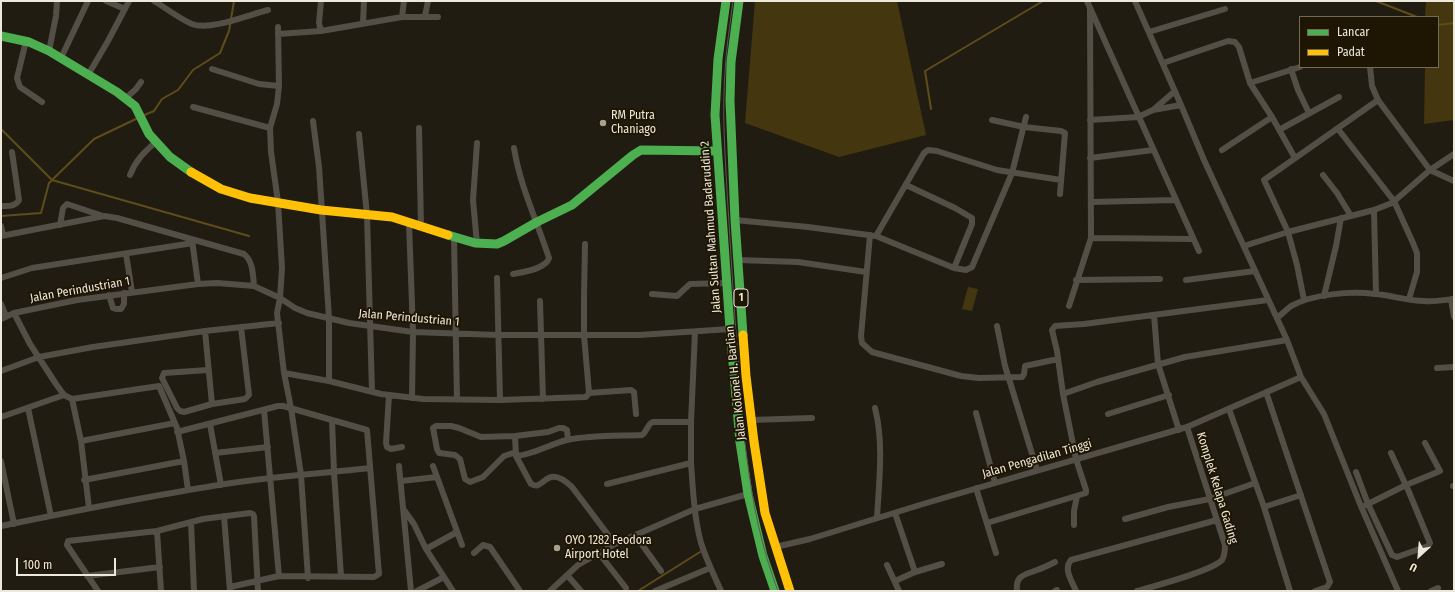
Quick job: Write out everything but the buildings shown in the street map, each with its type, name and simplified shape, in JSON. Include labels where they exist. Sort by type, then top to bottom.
[{"type":"main road","name":"Jalan Sultan Mahmud Badaruddin 2","points":[[726,1],[718,59],[716,123],[730,330],[740,442],[748,494],[763,556],[775,591]]},
{"type":"main road","name":"Jalan Kolonel H. Barlian","points":[[739,1],[731,62],[731,123],[735,220],[746,376],[765,513],[790,591]]},
{"type":"main road","points":[[1,36],[26,41],[49,51],[126,98],[135,106],[149,134],[156,142],[181,165],[221,189],[234,194],[321,210],[392,217],[477,244],[497,244],[537,222],[572,206],[641,150],[717,151]]},
{"type":"main road","points":[[716,123],[731,123]]},
{"type":"street","points":[[49,51],[56,16],[57,1]]},
{"type":"street","points":[[61,58],[88,1]]},
{"type":"street","points":[[106,1],[125,9]]},
{"type":"street","points":[[88,75],[129,1]]},
{"type":"street","points":[[154,1],[192,24],[203,26],[214,25],[268,10]]},
{"type":"street","points":[[321,1],[319,23],[321,31]]},
{"type":"street","points":[[362,23],[364,1]]},
{"type":"street","points":[[402,17],[404,1]]},
{"type":"street","points":[[425,16],[428,1]]},
{"type":"street","points":[[1086,1],[1199,251]]},
{"type":"street","points":[[1135,1],[1204,160],[1287,340],[1301,377],[1324,414],[1361,507],[1398,591]]},
{"type":"street","points":[[1069,306],[1076,280],[1091,238],[1090,8]]},
{"type":"street","points":[[1149,32],[1225,9]]},
{"type":"street","points":[[278,34],[321,31],[402,17],[438,16]]},
{"type":"street","points":[[278,27],[279,86],[277,104],[270,128],[271,152],[278,202],[282,268],[280,298],[277,313],[284,373],[301,475],[308,578]]},
{"type":"street","points":[[26,41],[17,78],[18,83],[20,87],[42,102]]},
{"type":"street","points":[[1163,63],[1228,41],[1233,41],[1239,47],[1250,84],[1272,117],[1295,158]]},
{"type":"street","points":[[1250,84],[1299,67]]},
{"type":"street","points":[[1370,68],[1372,86],[1378,100],[1430,170],[1454,181]]},
{"type":"street","points":[[212,69],[259,84],[279,86]]},
{"type":"street","points":[[1291,69],[1298,90],[1310,113]]},
{"type":"street","points":[[126,98],[141,82]]},
{"type":"street","points":[[1153,110],[1175,91]]},
{"type":"street","points":[[1279,130],[1339,97]]},
{"type":"street","points":[[1304,300],[1297,265],[1288,232],[1264,180],[1378,100]]},
{"type":"street","points":[[1090,120],[1138,117],[1153,110],[1181,105]]},
{"type":"street","points":[[193,107],[270,128]]},
{"type":"street","points":[[735,220],[808,226],[873,235],[954,268],[966,270],[972,267],[1012,173],[1026,117]]},
{"type":"street","points":[[1222,150],[1272,117]]},
{"type":"street","points":[[992,120],[1024,127],[1061,131],[1065,133],[1060,194]]},
{"type":"street","points":[[313,121],[319,167],[329,318],[329,381]]},
{"type":"street","points":[[419,128],[421,227]]},
{"type":"street","points":[[1338,129],[1394,202],[1414,242],[1417,254],[1417,272],[1409,299]]},
{"type":"street","points":[[360,134],[367,215],[372,392]]},
{"type":"street","points":[[130,175],[138,159],[156,142]]},
{"type":"street","points":[[477,143],[473,200],[477,244]]},
{"type":"street","points":[[513,274],[542,266],[548,262],[537,222],[525,194],[514,148]]},
{"type":"street","points":[[1058,359],[1028,365],[1024,368],[1023,376],[1009,378],[979,378],[961,376],[872,352],[862,343],[861,336],[866,272],[873,235],[906,185],[926,151],[930,150],[1012,173],[1061,180]]},
{"type":"street","points":[[1090,158],[1153,150]]},
{"type":"street","points":[[1,206],[12,206],[19,200],[12,152]]},
{"type":"street","points":[[1244,246],[1288,232],[1374,210],[1394,202],[1430,170],[1454,154]]},
{"type":"street","points":[[1323,175],[1337,193],[1351,216]]},
{"type":"street","points":[[906,185],[955,208],[972,218],[972,224],[954,268]]},
{"type":"street","points":[[1091,202],[1176,200]]},
{"type":"street","points":[[60,225],[63,208],[67,204],[104,216],[117,218],[244,254],[248,258],[254,286]]},
{"type":"street","points":[[1374,210],[1376,294]]},
{"type":"street","points":[[1,226],[2,235],[104,216]]},
{"type":"street","points":[[1324,296],[1341,218]]},
{"type":"street","points":[[409,223],[413,332],[412,398]]},
{"type":"street","points":[[454,237],[458,400]]},
{"type":"street","points":[[1091,238],[1193,239]]},
{"type":"street","points":[[1,278],[32,268],[126,254],[192,240]]},
{"type":"street","points":[[192,240],[198,284]]},
{"type":"street","points":[[585,244],[584,335],[590,393]]},
{"type":"street","points":[[126,254],[132,292]]},
{"type":"street","points":[[738,260],[798,262],[866,272]]},
{"type":"street","points":[[1186,280],[1255,271]]},
{"type":"street","points":[[497,278],[500,400]]},
{"type":"street","points":[[1076,280],[1160,279]]},
{"type":"street","name":"Jalan Perindustrian 1","points":[[4,318],[14,313],[77,300],[132,292],[217,283],[254,286],[307,313],[349,324],[413,332],[457,335],[639,335],[730,330]]},
{"type":"street","points":[[652,294],[677,296],[690,284],[727,283]]},
{"type":"street","points":[[109,295],[113,308],[121,309],[124,304],[124,293]]},
{"type":"street","points":[[1277,318],[1288,309],[1304,300],[1324,296],[1353,294],[1376,294],[1430,301],[1453,299],[1454,316]]},
{"type":"street","points":[[987,523],[1084,494],[1086,490],[1076,459],[1063,394],[1052,330],[1055,326],[1084,324],[1268,300]]},
{"type":"street","points":[[540,301],[543,399]]},
{"type":"street","points":[[1,304],[4,318]]},
{"type":"street","points":[[14,313],[30,344],[64,395],[72,398],[156,386],[160,388],[177,432],[184,461],[188,490]]},
{"type":"street","points":[[1154,315],[1158,364],[1169,394],[1178,430]]},
{"type":"street","points":[[1,371],[39,357],[93,347],[205,331],[279,323]]},
{"type":"street","points":[[998,326],[1005,366],[1037,470]]},
{"type":"street","points":[[208,370],[164,373],[162,378],[177,408],[184,412],[212,404],[245,399],[249,395],[241,327]]},
{"type":"street","points":[[205,331],[212,404]]},
{"type":"street","points":[[695,332],[690,422],[691,463],[695,509],[701,542],[710,568],[721,591]]},
{"type":"street","points":[[1063,394],[1185,357],[1287,340]]},
{"type":"street","points":[[1437,368],[1454,367]]},
{"type":"street","points":[[284,373],[329,381],[372,392],[412,398],[458,400],[543,399],[586,397],[590,393],[631,390],[634,392],[636,414]]},
{"type":"street","name":"Jalan Pengadilan Tinggi","points":[[775,547],[810,539],[976,488],[1178,430],[1301,377]]},
{"type":"street","points":[[1266,392],[1330,582],[1327,587],[1315,591]]},
{"type":"street","points":[[1108,414],[1169,394]]},
{"type":"street","points":[[1,417],[64,395]]},
{"type":"street","points":[[389,395],[386,444],[390,449],[402,447]]},
{"type":"street","points":[[72,398],[81,441],[84,480],[89,508]]},
{"type":"street","points":[[177,432],[278,406],[291,408],[366,430],[380,572],[378,576],[308,578],[279,576],[258,580],[230,589],[224,516]]},
{"type":"street","points":[[28,408],[51,516]]},
{"type":"street","points":[[875,408],[879,424],[877,518]]},
{"type":"street","points":[[1229,409],[1264,507],[1290,591]]},
{"type":"street","points":[[264,410],[279,576]]},
{"type":"street","points":[[976,412],[994,483]]},
{"type":"street","points":[[751,420],[812,418]]},
{"type":"street","points":[[332,420],[341,576]]},
{"type":"street","points":[[568,440],[567,430],[563,428],[548,432],[515,436],[481,437],[451,426],[436,426],[433,428],[439,453],[455,455],[460,459],[465,479],[470,482],[483,478],[504,456],[516,454],[526,455],[550,445],[568,440],[603,436],[642,435],[649,424],[653,422],[690,422]]},
{"type":"street","points":[[81,441],[174,423]]},
{"type":"street","points":[[210,424],[221,485]]},
{"type":"street","name":"Komplek Kelapa Gading","points":[[1137,591],[1203,570],[1221,561],[1225,554],[1226,545],[1187,427]]},
{"type":"street","points":[[515,436],[516,454],[531,484],[534,486],[538,485],[550,477],[556,476],[564,480],[572,487],[615,544]]},
{"type":"street","points":[[1361,507],[1406,485],[1440,471],[1425,443]]},
{"type":"street","points":[[215,453],[268,448]]},
{"type":"street","points":[[1356,472],[1368,504],[1392,555],[1397,557],[1428,546],[1430,543],[1391,453]]},
{"type":"street","points":[[1,461],[14,524]]},
{"type":"street","points":[[84,480],[184,461]]},
{"type":"street","points":[[607,484],[691,463]]},
{"type":"street","points":[[399,466],[411,591]]},
{"type":"street","points":[[433,466],[462,544]]},
{"type":"street","points":[[1,526],[188,490],[271,478],[370,468]]},
{"type":"street","points":[[400,480],[437,477]]},
{"type":"street","points":[[1125,519],[1168,507],[1210,498],[1255,483]]},
{"type":"street","points":[[976,488],[996,553]]},
{"type":"street","points":[[550,591],[578,565],[598,552],[695,509],[748,494]]},
{"type":"street","points":[[1264,507],[1301,495]]},
{"type":"street","points":[[1074,525],[1074,511],[1077,496]]},
{"type":"street","points":[[403,509],[414,524],[426,549],[453,591]]},
{"type":"street","points":[[98,591],[67,545],[68,541],[157,531],[191,522],[250,513],[253,514],[258,591]]},
{"type":"street","points":[[895,513],[915,572]]},
{"type":"street","points":[[1076,591],[1067,568],[1068,564],[1072,560],[1217,520]]},
{"type":"street","points":[[191,522],[194,591]]},
{"type":"street","points":[[157,531],[161,591]]},
{"type":"street","points":[[426,549],[457,532]]},
{"type":"street","points":[[635,535],[661,571]]},
{"type":"street","points":[[474,553],[483,545],[488,545],[520,591]]},
{"type":"street","points":[[598,552],[626,588]]},
{"type":"street","points":[[1017,591],[1017,582],[1023,575],[1036,571],[1054,562]]},
{"type":"street","points":[[895,581],[915,572],[942,564]]},
{"type":"street","points":[[888,565],[900,591]]},
{"type":"street","points":[[87,576],[160,567]]},
{"type":"street","points":[[655,591],[664,589],[710,568]]},
{"type":"street","points":[[567,575],[581,591]]},
{"type":"street","points":[[417,591],[444,577]]},
{"type":"street","points":[[1431,591],[1438,588]]},
{"type":"shaded area","points":[[755,1],[897,1],[926,135],[839,157],[745,123]]},
{"type":"shaded area","points":[[1426,1],[1454,1],[1454,120],[1424,124],[1425,68],[1439,68],[1439,16],[1425,16]]},
{"type":"shaded area","points":[[968,287],[978,289],[972,311],[962,309]]},
{"type":"waterway","points":[[142,116],[154,111],[162,99],[178,90],[193,70],[220,53],[229,31],[234,1]]},
{"type":"waterway","points":[[931,109],[925,71],[1043,1]]},
{"type":"waterway","points":[[1376,1],[1414,16]]},
{"type":"waterway","points":[[1439,25],[1454,23]]},
{"type":"waterway","points":[[1,216],[41,213],[49,183],[94,139],[138,118]]},
{"type":"waterway","points":[[1,129],[52,180],[249,236]]},
{"type":"waterway","points":[[638,591],[700,552]]},
{"type":"tram line","points":[[733,1],[728,37],[724,88],[724,117],[727,191],[740,389],[747,457],[758,525],[778,591]]},
{"type":"traffic: fast","points":[[726,1],[718,59],[715,115],[730,329],[740,442],[748,494],[763,556],[775,591]]},
{"type":"traffic: fast","points":[[739,1],[731,62],[730,101],[735,220],[743,335]]},
{"type":"traffic: fast","points":[[1,36],[29,42],[49,51],[117,92],[135,106],[149,134],[170,157],[191,172]]},
{"type":"traffic: fast","points":[[448,235],[475,243],[497,244],[504,241],[537,222],[572,205],[641,150],[717,151]]},
{"type":"traffic: slow","points":[[191,172],[221,189],[250,198],[321,210],[392,217],[448,235]]},
{"type":"traffic: slow","points":[[743,335],[746,376],[754,442],[765,513],[790,591]]},
{"type":"place","name":"RM Putra Chaniago","points":[[603,123]]},
{"type":"place","name":"OYO 1282 Feodora Airport Hotel","points":[[557,548]]}]
